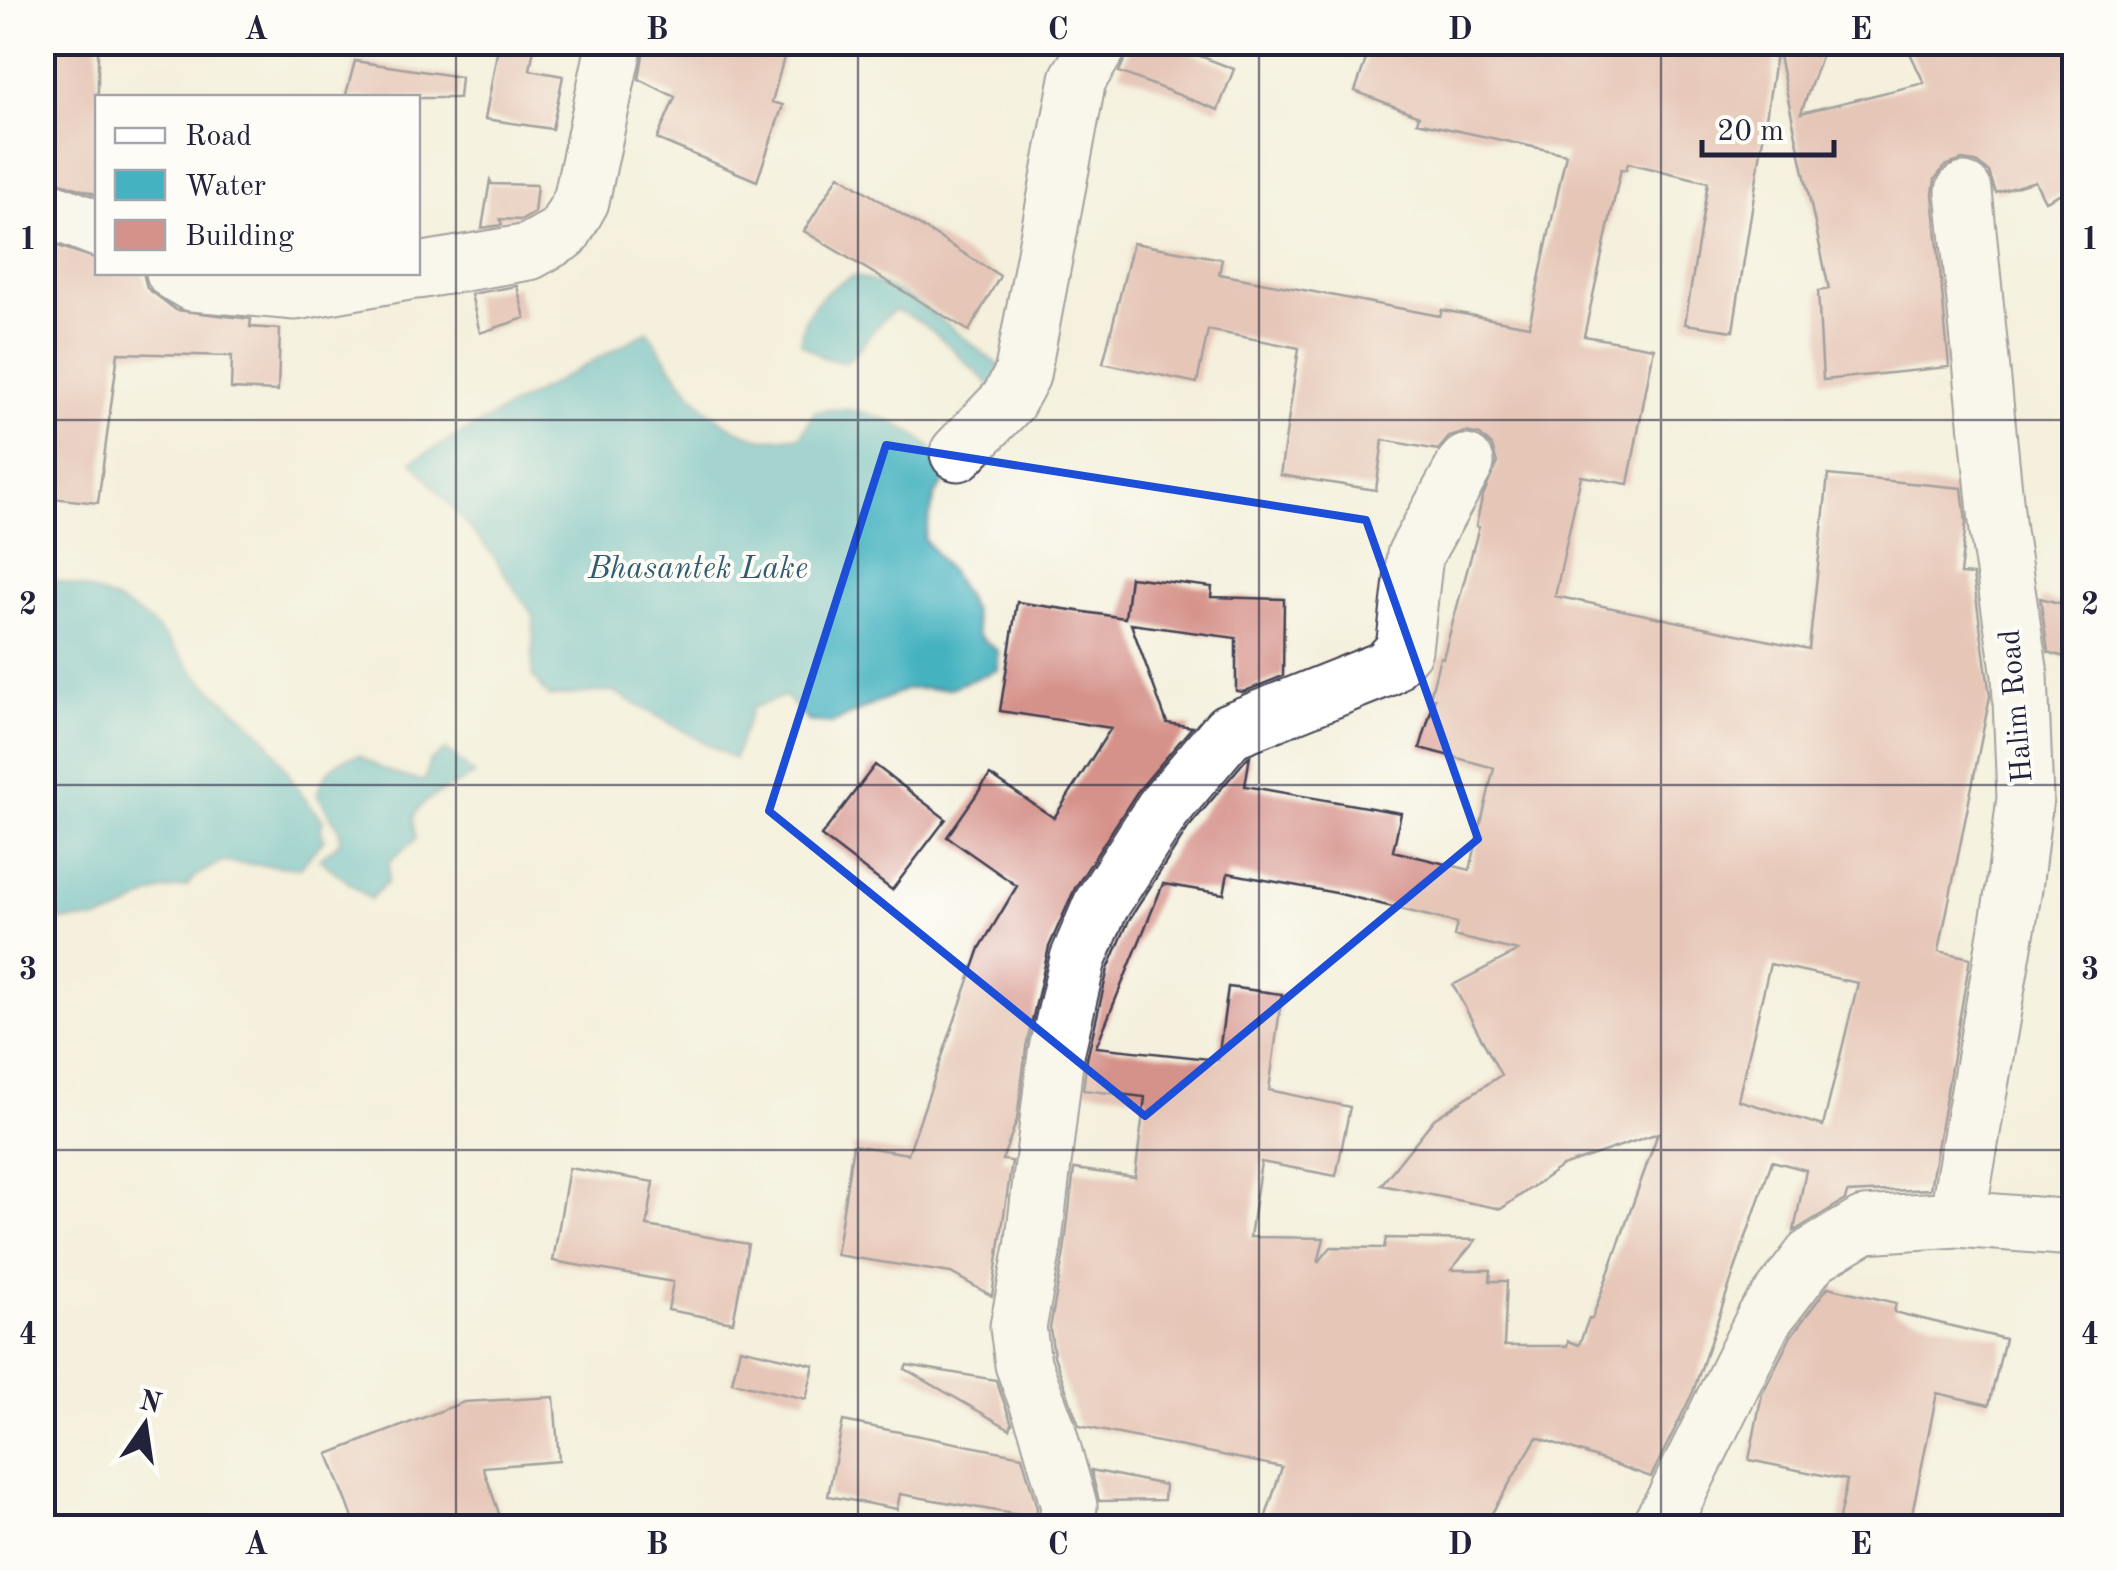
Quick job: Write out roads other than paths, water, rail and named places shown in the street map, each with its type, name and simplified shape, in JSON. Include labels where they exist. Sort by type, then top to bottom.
[{"type":"street","points":[[420,271],[530,252],[563,233],[582,201],[615,42]]},
{"type":"street","points":[[958,454],[1008,401],[1022,375],[1078,79],[1101,42]]},
{"type":"street","name":"Halim Road","points":[[1957,1219],[2014,888],[2025,798],[2020,676],[2002,566],[1964,191]]},
{"type":"street","points":[[42,207],[95,228]]},
{"type":"street","points":[[179,275],[192,282],[296,292],[392,275]]},
{"type":"street","points":[[1066,1528],[1068,1506],[1046,1425],[1023,1364],[1018,1326],[1033,1248],[1056,1054],[1078,959],[1102,905],[1163,808],[1230,731],[1388,668],[1404,649],[1416,555],[1466,463]]},
{"type":"street","points":[[1658,1528],[1764,1319],[1812,1256],[1864,1225],[1957,1219],[2074,1228]]},
{"type":"water","points":[[854,276],[918,304],[1009,373],[1002,393],[924,325],[894,310],[845,363],[822,357],[801,343],[805,321],[817,302],[834,286]]},
{"type":"water","name":"Bhasantek Lake","points":[[648,331],[695,396],[724,423],[742,432],[766,439],[801,436],[815,411],[854,411],[891,422],[938,455],[951,470],[935,496],[924,539],[954,577],[972,609],[978,635],[998,651],[998,670],[950,688],[906,689],[831,724],[808,721],[785,696],[752,708],[734,759],[612,691],[549,697],[532,675],[534,617],[491,553],[412,461]]},
{"type":"water","points":[[42,579],[89,590],[137,613],[161,633],[207,685],[263,735],[300,792],[323,819],[324,839],[300,868],[221,862],[187,886],[157,892],[117,914],[97,920],[54,920],[43,913]]},
{"type":"water","points":[[446,750],[475,775],[420,807],[413,822],[416,839],[389,862],[388,881],[370,899],[319,859],[340,842],[339,829],[317,794],[332,767],[359,755],[390,772],[425,781],[429,762]]}]
